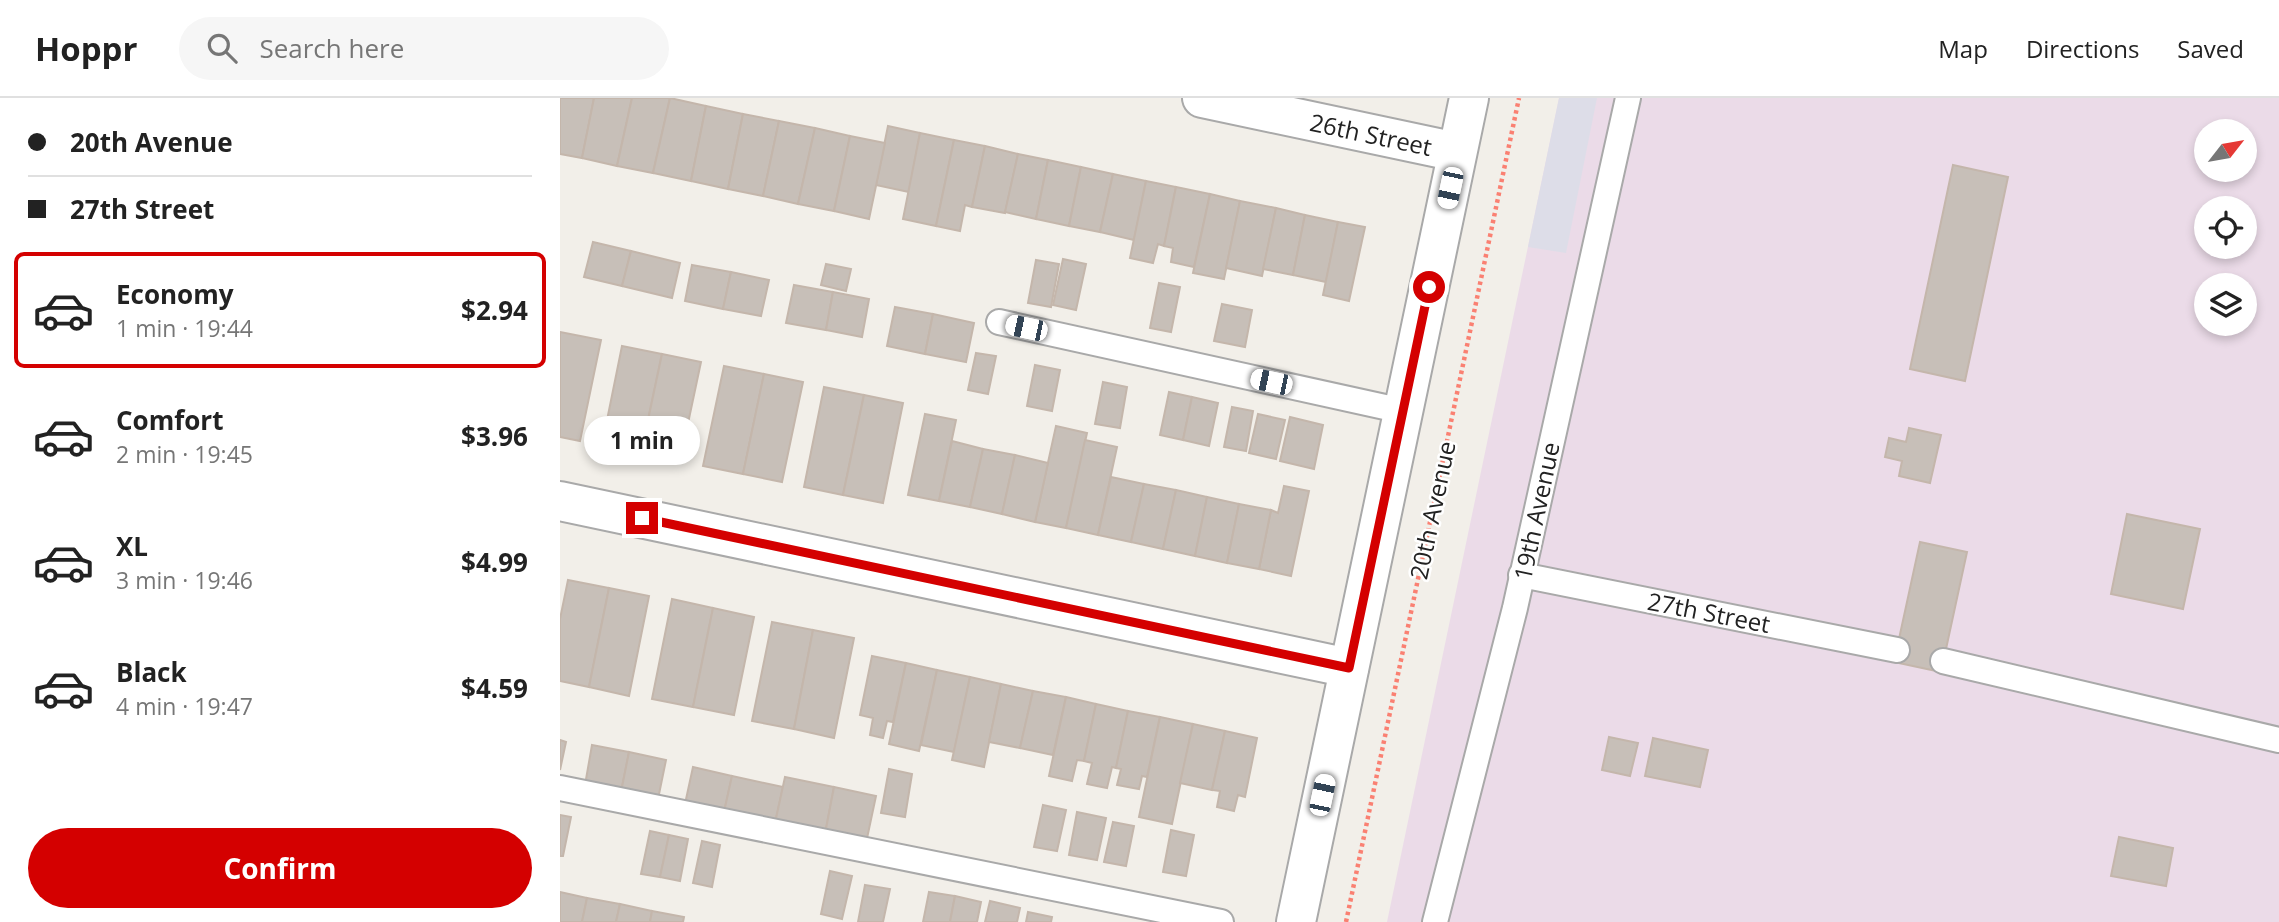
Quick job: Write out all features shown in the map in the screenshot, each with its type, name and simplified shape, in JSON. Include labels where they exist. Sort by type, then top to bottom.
[{"type":"street","name":"26th Street","points":[[1202,98],[1457,152]]},
{"type":"street","name":"20th Avenue","points":[[1296,922],[1469,98]]},
{"type":"street","points":[[560,501],[1349,668]]},
{"type":"lane","name":"19th Avenue","points":[[1436,922],[1521,575],[1628,98]]},
{"type":"lane","points":[[999,323],[1403,411]]},
{"type":"lane","name":"27th Street","points":[[1521,575],[1897,649]]},
{"type":"lane","points":[[1943,661],[2279,740]]},
{"type":"lane","points":[[560,788],[1221,922]]},
{"type":"path","name":"20th Avenue","points":[[1346,922],[1519,98]]},
{"type":"shaded area","points":[[1559,98],[2279,98],[2279,922],[1387,922]]},
{"type":"shaded area","points":[[1559,98],[1597,98],[1566,253],[1528,247]]},
{"type":"building","points":[[560,98],[594,98],[582,158],[560,154]]},
{"type":"building","points":[[594,98],[632,98],[617,166],[582,158]]},
{"type":"building","points":[[632,98],[670,98],[653,173],[617,166]]},
{"type":"building","points":[[670,98],[706,106],[691,181],[653,173]]},
{"type":"building","points":[[706,106],[743,114],[728,189],[691,181]]},
{"type":"building","points":[[743,114],[779,121],[763,196],[728,189]]},
{"type":"building","points":[[779,121],[815,128],[798,204],[763,196]]},
{"type":"building","points":[[888,126],[920,133],[909,192],[876,185]]},
{"type":"building","points":[[815,128],[850,136],[834,211],[798,204]]},
{"type":"building","points":[[920,133],[954,140],[936,226],[903,219]]},
{"type":"building","points":[[850,136],[885,143],[869,219],[834,211]]},
{"type":"building","points":[[954,140],[985,146],[972,207],[965,205],[960,231],[936,226]]},
{"type":"building","points":[[985,146],[1018,154],[1005,213],[972,207]]},
{"type":"building","points":[[1018,154],[1048,160],[1036,219],[1005,212]]},
{"type":"building","points":[[1048,160],[1081,167],[1069,226],[1036,219]]},
{"type":"building","points":[[1953,165],[2008,177],[1965,381],[1910,369]]},
{"type":"building","points":[[1081,167],[1113,174],[1100,232],[1069,226]]},
{"type":"building","points":[[1113,174],[1146,181],[1134,240],[1100,232]]},
{"type":"building","points":[[1146,181],[1176,187],[1164,246],[1158,244],[1153,263],[1130,258]]},
{"type":"building","points":[[1176,187],[1210,194],[1194,267],[1171,262],[1173,248],[1164,246]]},
{"type":"building","points":[[1210,194],[1240,201],[1224,279],[1193,273]]},
{"type":"building","points":[[1240,201],[1276,208],[1262,276],[1226,268]]},
{"type":"building","points":[[1276,208],[1305,215],[1293,275],[1263,269]]},
{"type":"building","points":[[1305,215],[1338,222],[1326,282],[1293,275]]},
{"type":"building","points":[[1338,222],[1365,227],[1349,301],[1323,295]]},
{"type":"building","points":[[593,242],[631,251],[622,286],[584,277]]},
{"type":"building","points":[[631,251],[680,263],[672,298],[622,286]]},
{"type":"building","points":[[1063,259],[1086,264],[1076,310],[1053,305]]},
{"type":"building","points":[[1036,260],[1059,264],[1051,307],[1028,303]]},
{"type":"building","points":[[826,264],[851,269],[846,291],[821,285]]},
{"type":"building","points":[[692,265],[731,272],[723,309],[685,301]]},
{"type":"building","points":[[731,272],[769,280],[761,316],[723,309]]},
{"type":"building","points":[[1159,283],[1180,287],[1171,332],[1150,328]]},
{"type":"building","points":[[794,285],[833,292],[826,330],[786,323]]},
{"type":"building","points":[[833,292],[869,299],[862,337],[826,330]]},
{"type":"building","points":[[1222,304],[1252,310],[1245,347],[1214,341]]},
{"type":"building","points":[[895,307],[933,314],[925,354],[887,346]]},
{"type":"building","points":[[933,314],[974,323],[966,362],[925,354]]},
{"type":"building","points":[[560,332],[601,340],[580,441],[560,437]]},
{"type":"building","points":[[622,346],[662,354],[641,453],[602,445]]},
{"type":"building","points":[[976,353],[996,356],[988,394],[968,390]]},
{"type":"building","points":[[662,354],[701,362],[680,461],[641,453]]},
{"type":"building","points":[[1035,365],[1060,370],[1052,411],[1027,406]]},
{"type":"building","points":[[724,366],[764,374],[743,474],[703,466]]},
{"type":"building","points":[[764,374],[803,382],[782,482],[743,474]]},
{"type":"building","points":[[1103,382],[1127,387],[1120,428],[1095,424]]},
{"type":"building","points":[[824,387],[864,395],[843,495],[804,487]]},
{"type":"building","points":[[1169,392],[1192,397],[1183,440],[1160,435]]},
{"type":"building","points":[[864,395],[903,403],[883,503],[843,495]]},
{"type":"building","points":[[1192,397],[1218,403],[1209,446],[1183,440]]},
{"type":"building","points":[[1232,407],[1253,411],[1246,451],[1224,447]]},
{"type":"building","points":[[925,414],[956,420],[939,501],[908,495]]},
{"type":"building","points":[[1258,414],[1285,420],[1276,459],[1249,453]]},
{"type":"building","points":[[1290,417],[1323,425],[1314,469],[1280,461]]},
{"type":"building","points":[[1056,426],[1087,433],[1066,528],[1035,522]]},
{"type":"building","points":[[1909,428],[1941,435],[1930,483],[1899,476],[1902,461],[1885,457],[1889,438],[1906,442]]},
{"type":"building","points":[[1085,440],[1117,447],[1098,535],[1066,528]]},
{"type":"building","points":[[952,441],[983,449],[970,507],[939,501]]},
{"type":"building","points":[[983,449],[1015,455],[1002,514],[970,507]]},
{"type":"building","points":[[1015,455],[1048,463],[1035,522],[1002,514]]},
{"type":"building","points":[[1111,477],[1144,484],[1131,542],[1098,535]]},
{"type":"building","points":[[1144,484],[1176,490],[1163,549],[1131,542]]},
{"type":"building","points":[[1284,486],[1309,491],[1291,576],[1259,569],[1271,510],[1278,513]]},
{"type":"building","points":[[1176,490],[1207,497],[1195,556],[1163,549]]},
{"type":"building","points":[[1207,497],[1239,504],[1227,563],[1195,556]]},
{"type":"building","points":[[1239,504],[1271,510],[1259,569],[1227,563]]},
{"type":"building","points":[[2127,514],[2200,529],[2183,609],[2111,594]]},
{"type":"building","points":[[1920,542],[1967,552],[1941,672],[1894,662]]},
{"type":"building","points":[[568,580],[609,588],[589,687],[560,681],[560,619]]},
{"type":"building","points":[[609,588],[649,596],[629,696],[589,687]]},
{"type":"building","points":[[672,599],[713,608],[693,707],[652,699]]},
{"type":"building","points":[[713,608],[754,617],[734,715],[693,707]]},
{"type":"building","points":[[772,622],[813,630],[794,729],[752,721]]},
{"type":"building","points":[[813,630],[854,638],[834,738],[794,729]]},
{"type":"building","points":[[872,656],[906,663],[893,722],[887,721],[883,738],[870,735],[873,718],[860,715]]},
{"type":"building","points":[[906,663],[937,670],[919,751],[889,744]]},
{"type":"building","points":[[937,670],[970,677],[954,752],[921,745]]},
{"type":"building","points":[[970,677],[1001,684],[984,767],[952,760]]},
{"type":"building","points":[[1001,684],[1033,691],[1020,748],[989,742]]},
{"type":"building","points":[[1033,691],[1066,697],[1053,755],[1020,748]]},
{"type":"building","points":[[1066,697],[1096,704],[1084,761],[1077,760],[1072,781],[1049,776]]},
{"type":"building","points":[[1096,704],[1128,711],[1116,768],[1112,767],[1107,788],[1087,784],[1092,763],[1084,761]]},
{"type":"building","points":[[1128,711],[1160,717],[1147,777],[1142,776],[1139,789],[1117,785],[1121,769],[1116,768]]},
{"type":"building","points":[[1160,717],[1193,724],[1172,824],[1139,817]]},
{"type":"building","points":[[1193,724],[1225,731],[1212,790],[1180,783]]},
{"type":"building","points":[[1225,731],[1257,738],[1245,797],[1238,795],[1234,811],[1217,807],[1220,791],[1212,790]]},
{"type":"building","points":[[1609,737],[1638,743],[1630,776],[1602,770]]},
{"type":"building","points":[[1653,738],[1708,750],[1700,787],[1645,776]]},
{"type":"building","points":[[560,740],[566,742],[560,770]]},
{"type":"building","points":[[592,745],[629,752],[621,792],[585,785]]},
{"type":"building","points":[[629,752],[666,760],[658,799],[621,792]]},
{"type":"building","points":[[693,767],[732,776],[724,812],[685,804]]},
{"type":"building","points":[[889,769],[912,774],[905,817],[881,813]]},
{"type":"building","points":[[732,776],[783,787],[775,823],[724,812]]},
{"type":"building","points":[[785,777],[834,787],[825,834],[775,823]]},
{"type":"building","points":[[834,787],[876,796],[866,843],[825,834]]},
{"type":"building","points":[[1043,805],[1066,810],[1057,851],[1034,847]]},
{"type":"building","points":[[1077,812],[1106,818],[1097,860],[1069,855]]},
{"type":"building","points":[[560,815],[571,817],[563,856],[560,856]]},
{"type":"building","points":[[1113,822],[1134,826],[1126,866],[1104,862]]},
{"type":"building","points":[[1171,830],[1194,835],[1186,876],[1163,872]]},
{"type":"building","points":[[650,831],[669,835],[660,877],[641,874]]},
{"type":"building","points":[[669,835],[688,839],[680,881],[660,877]]},
{"type":"building","points":[[2119,837],[2173,848],[2166,886],[2111,876]]},
{"type":"building","points":[[702,841],[720,845],[712,887],[693,883]]},
{"type":"building","points":[[830,871],[852,876],[842,919],[821,914]]},
{"type":"building","points":[[865,885],[890,889],[883,922],[858,922]]},
{"type":"building","points":[[560,892],[587,898],[582,922],[560,922]]},
{"type":"building","points":[[929,892],[955,896],[950,922],[923,922]]},
{"type":"building","points":[[955,896],[981,902],[977,922],[950,922]]},
{"type":"building","points":[[587,898],[620,904],[616,922],[582,922]]},
{"type":"building","points":[[990,901],[1020,908],[1017,922],[985,922]]},
{"type":"building","points":[[620,904],[652,911],[650,922],[616,922]]},
{"type":"building","points":[[652,911],[684,917],[683,922],[650,922]]},
{"type":"building","points":[[1028,912],[1052,917],[1051,922],[1026,922]]},
{"type":"route","points":[[642,518],[1349,668],[1429,287]]}]
